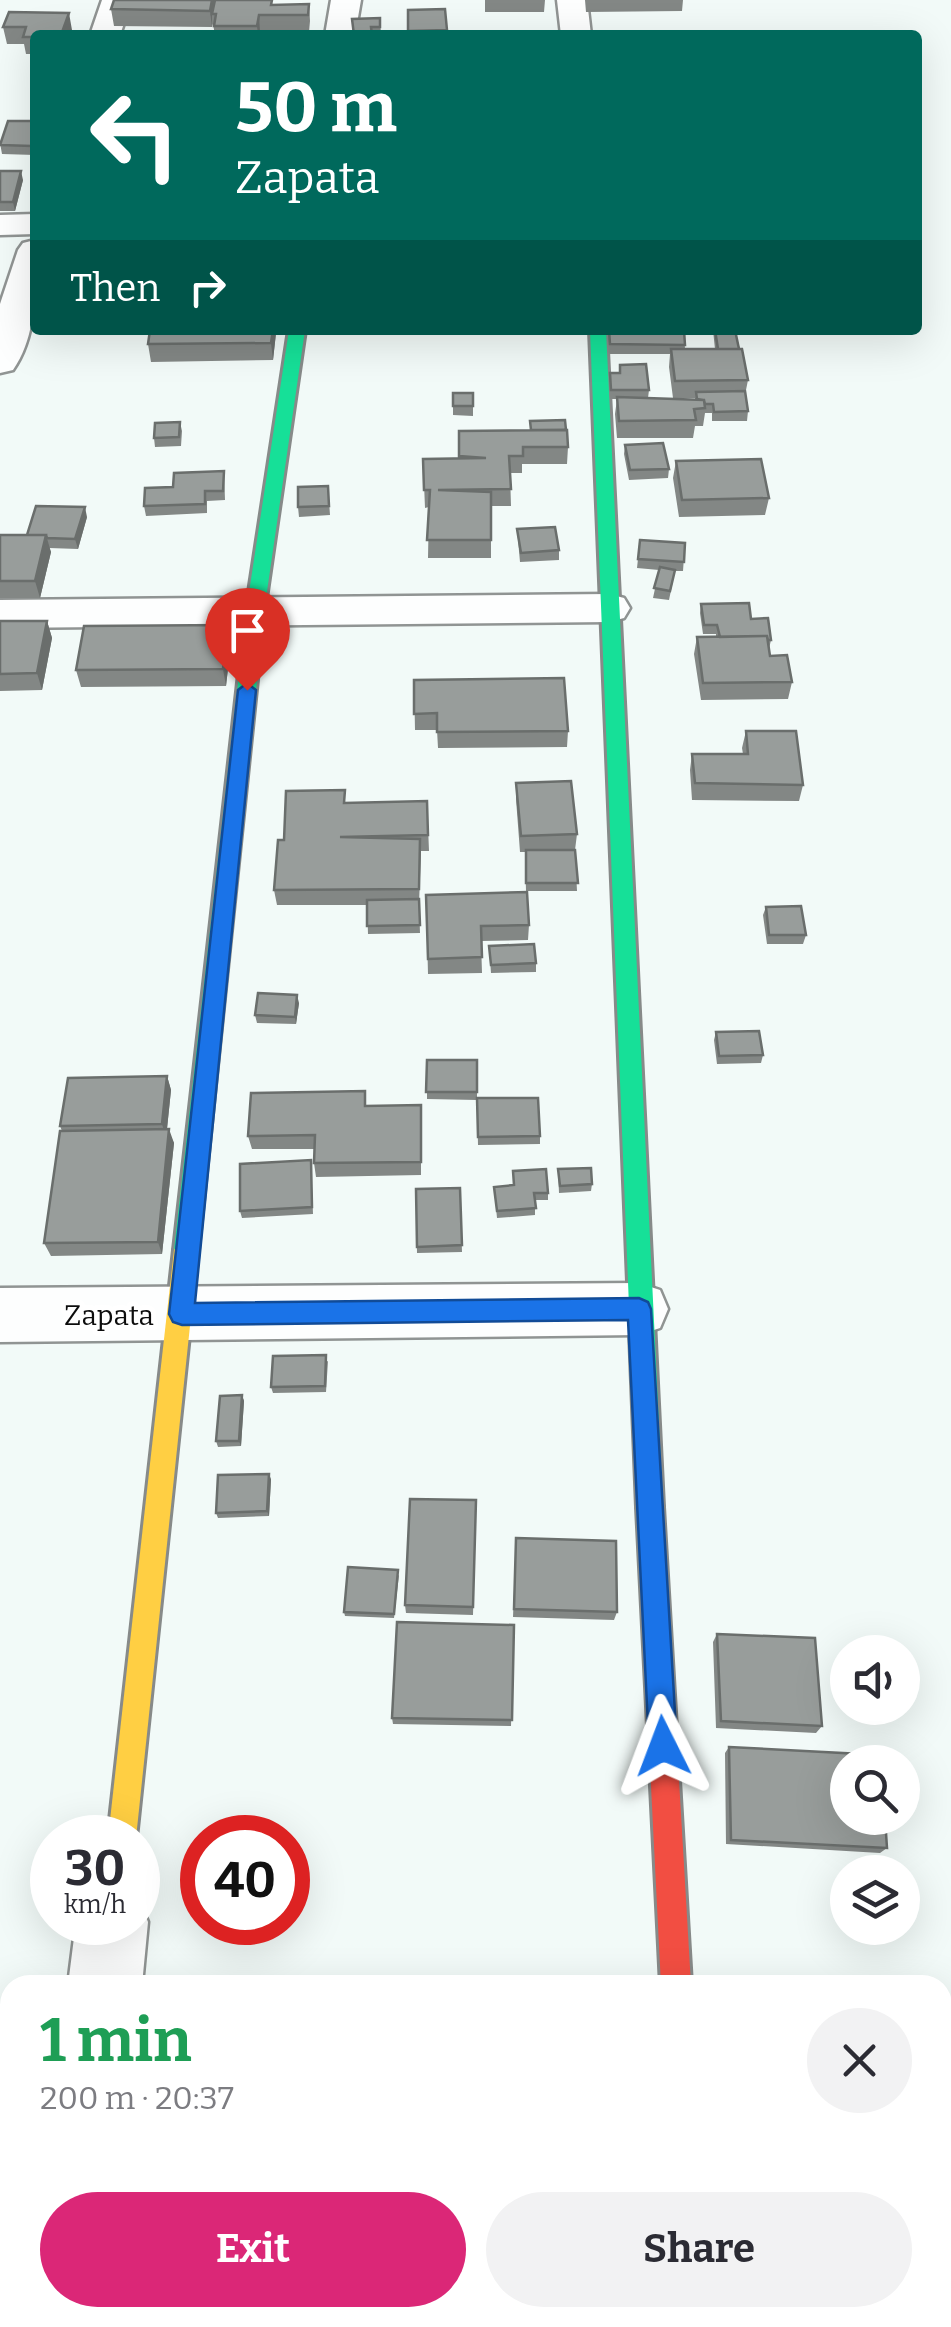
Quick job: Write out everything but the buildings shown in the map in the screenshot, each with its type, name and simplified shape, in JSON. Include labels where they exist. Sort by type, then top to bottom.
[{"type":"street","points":[[107,30],[116,0]]},
{"type":"street","points":[[341,30],[346,0]]},
{"type":"street","points":[[572,0],[575,30]]},
{"type":"street","points":[[0,224],[30,224]]},
{"type":"street","points":[[0,362],[30,266]]},
{"type":"street","points":[[125,1815],[182,1314],[255,612],[295,335]]},
{"type":"street","points":[[598,335],[639,1309],[675,1975]]},
{"type":"street","points":[[0,614],[609,608]]},
{"type":"street","name":"Zapata","points":[[0,1315],[639,1309]]},
{"type":"street","points":[[106,1975],[109,1945]]},
{"type":"traffic: fast","points":[[186,1250],[255,612],[296,335]]},
{"type":"traffic: fast","points":[[598,335],[650,1507]]},
{"type":"traffic: slow","points":[[125,1815],[186,1250]]},
{"type":"traffic: jam","points":[[650,1507],[675,1975]]},
{"type":"route","points":[[247,690],[182,1314],[639,1309],[663,1746]]}]
